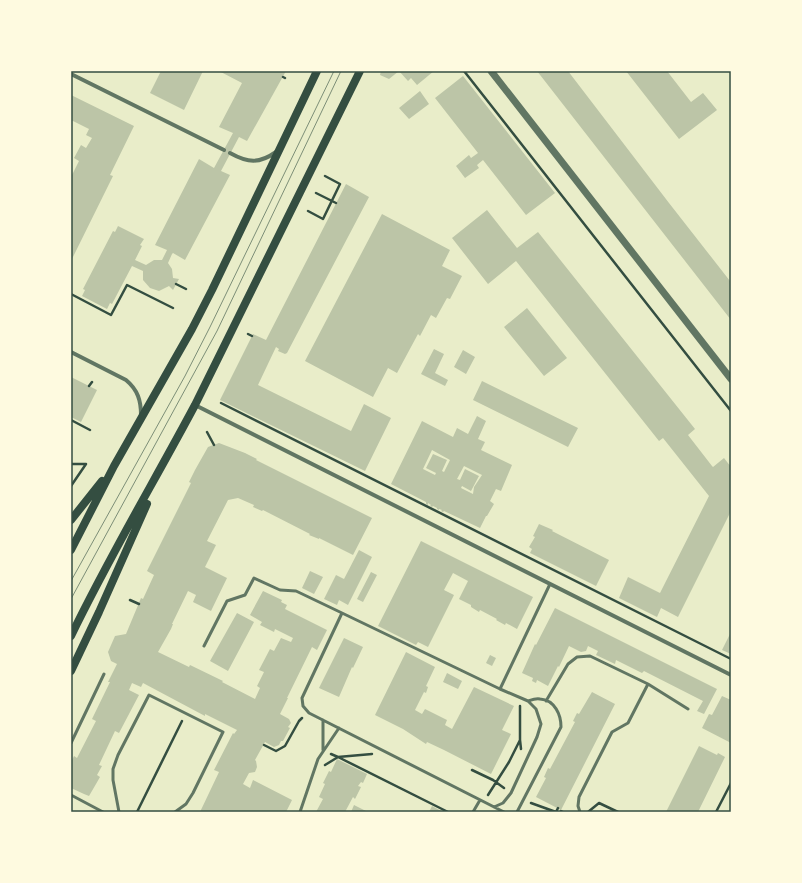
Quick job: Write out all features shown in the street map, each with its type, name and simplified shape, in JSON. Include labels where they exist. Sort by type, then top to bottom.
[{"type":"main road","points":[[71,550],[114,466],[141,420],[212,290],[317,71]]},
{"type":"main road","points":[[71,636],[84,609],[195,405],[360,71]]},
{"type":"main road","points":[[71,671],[100,612],[168,456]]},
{"type":"main road","points":[[71,520],[114,466]]},
{"type":"street","points":[[491,71],[731,379]]},
{"type":"street","points":[[71,74],[224,150]]},
{"type":"street","points":[[230,153],[243,160],[255,161],[269,157],[279,149]]},
{"type":"street","points":[[71,352],[126,380],[139,397],[141,406],[141,420]]},
{"type":"street","points":[[195,405],[731,675]]},
{"type":"lane","points":[[204,646],[227,601],[245,595],[254,578],[280,590],[296,591],[528,701],[536,709],[541,724],[537,737],[511,793],[503,803],[494,807]]},
{"type":"lane","points":[[500,689],[550,584]]},
{"type":"lane","points":[[342,613],[302,698],[304,706],[309,713],[504,812]]},
{"type":"lane","points":[[546,701],[568,664],[577,657],[590,656],[648,684],[688,709]]},
{"type":"lane","points":[[71,743],[104,674]]},
{"type":"lane","points":[[580,812],[578,806],[579,797],[612,732],[628,723],[648,684]]},
{"type":"lane","points":[[119,812],[113,780],[113,769],[118,755],[149,695],[224,732],[193,794],[186,804],[176,812]]},
{"type":"lane","points":[[517,812],[561,727],[561,716],[555,706],[540,699],[528,701]]},
{"type":"lane","points":[[323,720],[323,750]]},
{"type":"lane","points":[[300,812],[318,759],[339,728]]},
{"type":"lane","points":[[71,795],[103,812]]},
{"type":"lane","points":[[473,812],[480,800]]},
{"type":"path","points":[[464,71],[731,411]]},
{"type":"path","points":[[308,211],[323,219],[332,201],[340,184],[325,176]]},
{"type":"path","points":[[316,193],[336,204]]},
{"type":"path","points":[[176,284],[186,289]]},
{"type":"path","points":[[71,294],[111,315],[127,285],[173,308]]},
{"type":"path","points":[[248,334],[252,336]]},
{"type":"path","points":[[89,386],[92,382]]},
{"type":"path","points":[[221,403],[731,659]]},
{"type":"path","points":[[72,420],[90,430]]},
{"type":"path","points":[[207,432],[214,444]]},
{"type":"path","points":[[71,464],[86,464],[71,486]]},
{"type":"path","points":[[130,600],[139,604]]},
{"type":"path","points":[[520,706],[520,740],[522,753]]},
{"type":"path","points":[[137,812],[186,713]]},
{"type":"path","points":[[264,745],[276,751],[285,746],[302,718]]},
{"type":"path","points":[[487,797],[509,762],[520,740]]},
{"type":"path","points":[[321,767],[338,757],[374,754]]},
{"type":"path","points":[[338,757],[448,812]]},
{"type":"path","points":[[472,770],[493,780],[495,783],[507,790]]},
{"type":"path","points":[[716,812],[731,783]]},
{"type":"path","points":[[588,812],[599,803],[618,812]]},
{"type":"path","points":[[532,804],[556,812],[558,808]]},
{"type":"building","points":[[161,71],[203,71],[184,110],[150,93]]},
{"type":"building","points":[[219,71],[286,71],[247,141],[239,137],[221,171],[230,175],[185,260],[173,253],[172,254],[168,263],[172,269],[173,278],[179,279],[173,290],[169,286],[159,291],[150,288],[143,280],[143,271],[132,266],[112,304],[110,303],[107,309],[82,296],[85,290],[83,289],[113,231],[115,232],[118,226],[144,239],[140,245],[142,246],[135,260],[146,265],[154,260],[162,260],[167,250],[155,245],[199,159],[214,168],[233,133],[219,127],[242,83]]},
{"type":"building","points":[[381,71],[399,71],[389,79],[380,75]]},
{"type":"building","points":[[399,71],[434,71],[417,85],[411,78],[408,81]]},
{"type":"building","points":[[537,71],[568,71],[669,203],[730,281],[731,280],[731,320]]},
{"type":"building","points":[[626,71],[667,71],[691,102],[703,93],[717,110],[679,139]]},
{"type":"building","points":[[463,76],[555,193],[526,215],[483,160],[477,165],[479,168],[465,178],[456,166],[469,155],[471,158],[478,153],[435,98]]},
{"type":"building","points":[[420,91],[429,104],[409,119],[399,108]]},
{"type":"building","points":[[71,95],[134,126],[110,175],[113,176],[71,261],[71,177],[79,161],[74,158],[81,145],[86,148],[92,138],[86,135],[89,129],[71,120]]},
{"type":"building","points":[[346,184],[369,197],[287,353],[285,354],[278,351],[279,349],[276,347],[258,385],[351,431],[364,404],[391,418],[365,471],[220,400],[253,334],[266,340]]},
{"type":"building","points":[[487,210],[517,248],[538,232],[695,429],[688,435],[712,466],[713,467],[724,458],[731,467],[731,511],[678,617],[661,608],[657,617],[619,598],[628,577],[660,593],[709,496],[663,438],[659,441],[516,261],[488,284],[452,238]]},
{"type":"building","points":[[382,214],[450,250],[442,266],[462,276],[450,299],[447,298],[436,318],[431,315],[420,336],[418,334],[397,373],[388,368],[373,397],[305,361]]},
{"type":"building","points":[[527,308],[567,358],[544,376],[504,327]]},
{"type":"building","points":[[434,349],[444,354],[435,373],[448,380],[445,386],[421,374]]},
{"type":"building","points":[[463,350],[475,357],[466,374],[454,367]]},
{"type":"building","points":[[71,377],[97,390],[81,422],[71,417]]},
{"type":"building","points":[[482,381],[578,428],[568,447],[473,400]]},
{"type":"building","points":[[477,416],[486,421],[478,439],[485,442],[481,450],[512,465],[501,491],[496,489],[490,501],[494,504],[480,528],[433,506],[432,507],[428,503],[428,505],[426,502],[391,484],[422,421],[453,437],[457,428],[468,434]],"holes":[[[432,450],[450,460],[444,472],[442,471],[447,460],[433,454],[426,468],[436,473],[435,475],[423,469]],[[464,466],[482,475],[474,487],[473,494],[461,488],[462,486],[471,491],[479,476],[465,469],[460,480],[457,479]]]},
{"type":"building","points":[[219,443],[245,453],[257,459],[256,460],[372,518],[353,555],[319,538],[309,535],[310,534],[263,510],[262,511],[253,507],[254,505],[238,498],[228,500],[207,541],[216,545],[205,567],[227,578],[211,611],[193,602],[196,595],[188,591],[171,629],[158,652],[189,667],[190,665],[255,699],[260,688],[257,686],[264,672],[259,670],[270,649],[274,651],[281,638],[291,642],[293,638],[275,629],[274,632],[260,625],[262,622],[250,615],[263,591],[282,600],[281,602],[287,605],[285,609],[327,630],[317,650],[312,647],[280,714],[289,719],[291,723],[283,741],[274,747],[265,742],[255,760],[257,767],[255,772],[249,773],[243,784],[250,788],[253,780],[292,800],[286,812],[200,812],[219,772],[214,770],[233,733],[234,734],[237,730],[205,714],[205,716],[143,683],[141,687],[132,683],[129,690],[139,695],[119,733],[115,731],[99,765],[102,766],[97,775],[100,777],[89,796],[71,788],[71,762],[74,756],[77,758],[96,721],[92,719],[117,664],[111,661],[108,652],[115,636],[126,634],[141,598],[143,599],[154,575],[147,571],[191,483],[189,482],[195,470],[208,447]]},
{"type":"building","points":[[539,524],[609,560],[596,586],[530,553],[532,549],[529,547],[535,537],[533,536]]},
{"type":"building","points":[[421,541],[533,597],[517,629],[506,623],[505,625],[480,610],[479,612],[471,607],[471,605],[459,599],[468,581],[453,573],[444,590],[454,595],[428,647],[418,642],[416,645],[378,626]]},
{"type":"building","points":[[359,550],[372,557],[348,605],[339,600],[337,605],[324,599],[336,575],[344,579]]},
{"type":"building","points":[[310,571],[323,577],[314,594],[302,588]]},
{"type":"building","points":[[371,572],[377,575],[363,602],[357,599]]},
{"type":"building","points":[[555,608],[717,689],[704,714],[697,711],[703,701],[644,671],[642,673],[616,660],[615,664],[596,655],[598,651],[588,646],[586,651],[581,652],[569,646],[548,686],[537,680],[536,683],[532,681],[533,678],[522,673],[535,644],[536,645]]},
{"type":"building","points":[[237,613],[254,622],[228,671],[210,661]]},
{"type":"building","points":[[731,632],[731,654],[722,650]]},
{"type":"building","points":[[344,638],[363,647],[353,668],[352,667],[339,697],[319,688]]},
{"type":"building","points":[[406,652],[435,667],[426,686],[428,687],[426,693],[424,692],[415,710],[422,714],[425,709],[447,720],[445,725],[452,729],[474,687],[514,706],[502,730],[511,734],[491,774],[427,742],[426,744],[403,729],[375,715]]},
{"type":"building","points":[[490,655],[496,658],[492,666],[486,663]]},
{"type":"building","points":[[447,673],[462,681],[458,689],[443,682]]},
{"type":"building","points":[[592,692],[615,704],[561,810],[536,797],[546,778],[544,777],[548,768],[550,769],[575,722],[573,721],[577,713],[579,714]]},
{"type":"building","points":[[722,696],[731,700],[731,743],[702,728],[709,714],[712,715]]},
{"type":"building","points":[[699,746],[717,755],[718,753],[725,757],[698,812],[666,812]]},
{"type":"building","points":[[337,759],[367,774],[363,783],[361,782],[358,786],[361,787],[355,799],[353,797],[345,812],[316,812],[323,799],[319,797],[325,784],[323,783],[329,771],[331,772]]},
{"type":"building","points":[[354,805],[368,812],[351,812]]},
{"type":"building","points":[[432,806],[443,812],[429,812]]},
{"type":"tram line","points":[[71,581],[185,376],[334,71]]},
{"type":"tram line","points":[[71,599],[217,331],[341,71]]}]
